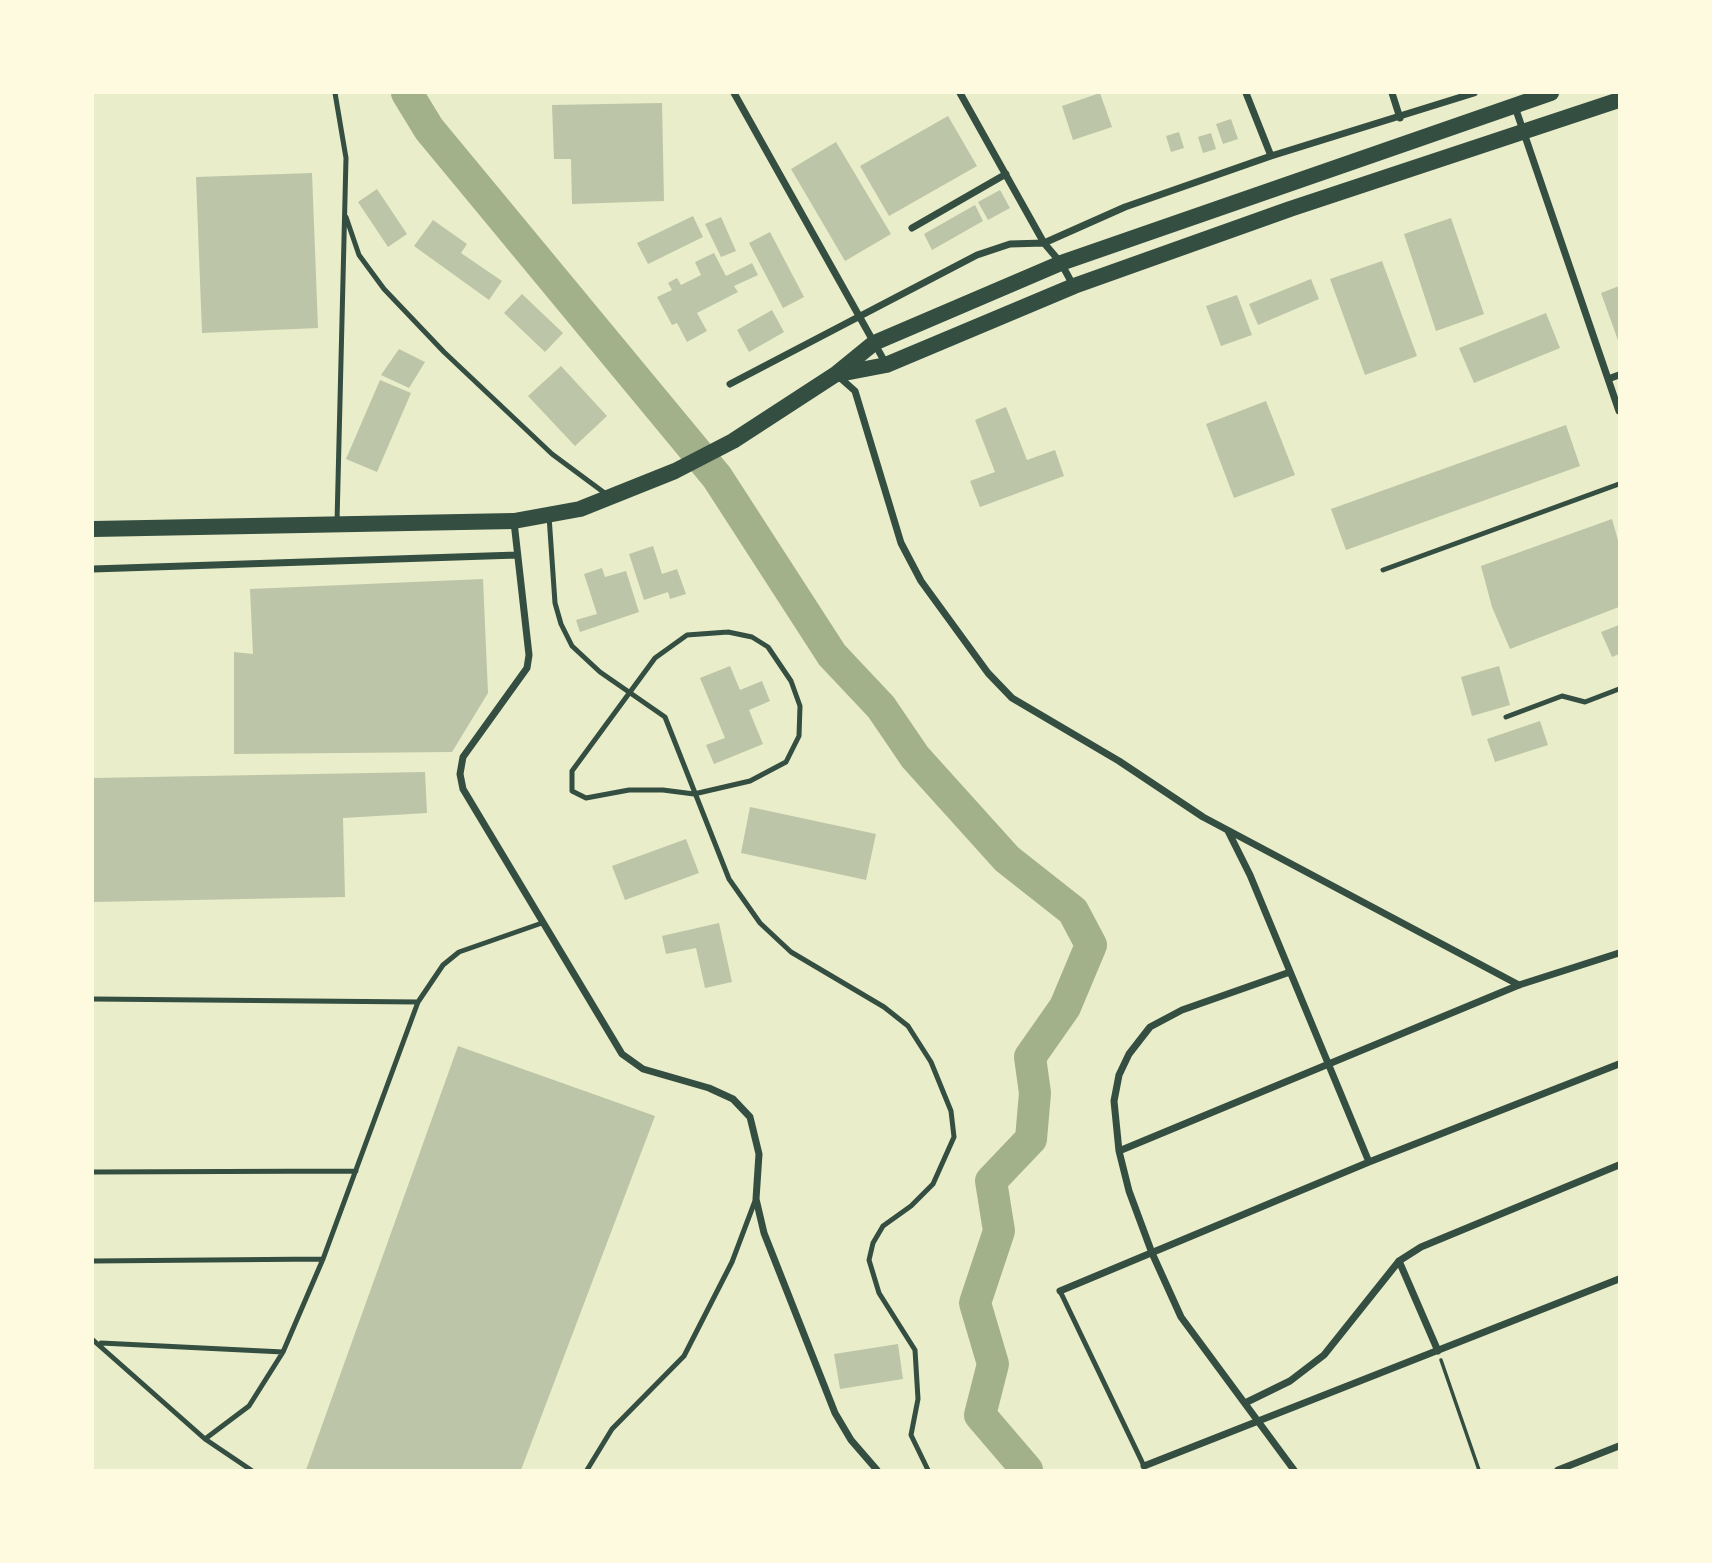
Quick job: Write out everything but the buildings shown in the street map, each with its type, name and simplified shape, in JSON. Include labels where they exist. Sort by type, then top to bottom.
[{"type":"main road","points":[[93,529],[514,521],[549,516],[612,498],[676,471],[733,441],[836,374],[874,343],[1061,263],[1550,93]]},
{"type":"main road","points":[[836,374],[886,365],[1074,286],[1619,100]]},
{"type":"street","points":[[734,93],[886,365]]},
{"type":"street","points":[[960,93],[1044,243],[1061,263],[1074,286]]},
{"type":"street","points":[[1245,93],[1271,156]]},
{"type":"street","points":[[1392,93],[1400,118]]},
{"type":"street","points":[[730,384],[977,256],[1010,244],[1044,243],[1125,208],[1271,156],[1474,93]]},
{"type":"street","points":[[1514,104],[1619,411]]},
{"type":"street","points":[[912,228],[1006,174]]},
{"type":"street","points":[[836,374],[855,391],[901,543],[921,582],[988,673],[1012,698],[1228,830],[1519,985]]},
{"type":"street","points":[[1608,379],[1619,375]]},
{"type":"street","points":[[514,521],[529,655],[527,668],[463,757],[460,774],[463,789],[622,1054],[643,1069],[709,1088],[733,1099],[750,1117],[760,1154],[756,1199],[764,1233],[835,1413],[851,1440],[877,1470]]},
{"type":"street","points":[[93,569],[517,555]]},
{"type":"street","points":[[1228,830],[1369,1162]]},
{"type":"street","points":[[1119,1151],[1519,985],[1619,953]]},
{"type":"street","points":[[1290,972],[1182,1010],[1150,1027],[1129,1054],[1119,1075],[1114,1101],[1119,1151],[1129,1191],[1152,1254],[1181,1317],[1294,1470]]},
{"type":"street","points":[[1060,1291],[1369,1162],[1619,1064]]},
{"type":"street","points":[[1245,1403],[1290,1381],[1324,1356],[1399,1261],[1421,1247],[1618,1167]]},
{"type":"street","points":[[1399,1261],[1438,1351]]},
{"type":"street","points":[[1144,1466],[1619,1279]]},
{"type":"street","points":[[1558,1470],[1619,1446]]},
{"type":"lane","points":[[335,93],[346,158],[337,525]]},
{"type":"lane","points":[[345,212],[359,256],[384,289],[444,352],[552,454],[612,498]]},
{"type":"lane","points":[[1382,570],[1619,484]]},
{"type":"lane","points":[[549,516],[555,603],[561,624],[572,646],[600,672],[665,717],[729,879],[760,923],[790,952],[884,1007],[908,1026],[931,1062],[951,1111],[954,1137],[933,1184],[911,1206],[883,1226],[873,1243],[869,1260],[878,1293],[915,1350],[918,1399],[911,1435],[928,1470]]},
{"type":"lane","points":[[728,632],[752,637],[768,647],[790,681],[800,706],[799,736],[786,762],[750,782],[694,794],[651,790],[586,798],[572,791],[572,771],[655,658],[687,635],[728,632]]},
{"type":"lane","points":[[1506,717],[1562,696],[1585,702],[1619,689]]},
{"type":"lane","points":[[205,1439],[249,1406],[283,1352],[323,1259],[418,1002],[443,965],[459,952],[542,923]]},
{"type":"lane","points":[[93,999],[418,1002]]},
{"type":"lane","points":[[93,1172],[356,1171]]},
{"type":"lane","points":[[587,1470],[612,1429],[690,1347],[732,1262],[756,1199]]},
{"type":"lane","points":[[93,1261],[323,1259]]},
{"type":"lane","points":[[1060,1291],[1144,1466]]},
{"type":"lane","points":[[93,1339],[205,1439],[251,1470]]},
{"type":"lane","points":[[99,1343],[283,1352]]},
{"type":"path","points":[[1438,1351],[1479,1470]]},
{"type":"waterway","points":[[407,93],[429,129],[717,477],[832,655],[881,707],[915,757],[1007,859],[1073,911],[1091,945],[1065,1007],[1030,1057],[1035,1093],[1031,1139],[991,1181],[999,1231],[975,1303],[993,1364],[980,1415],[1027,1470]]}]
